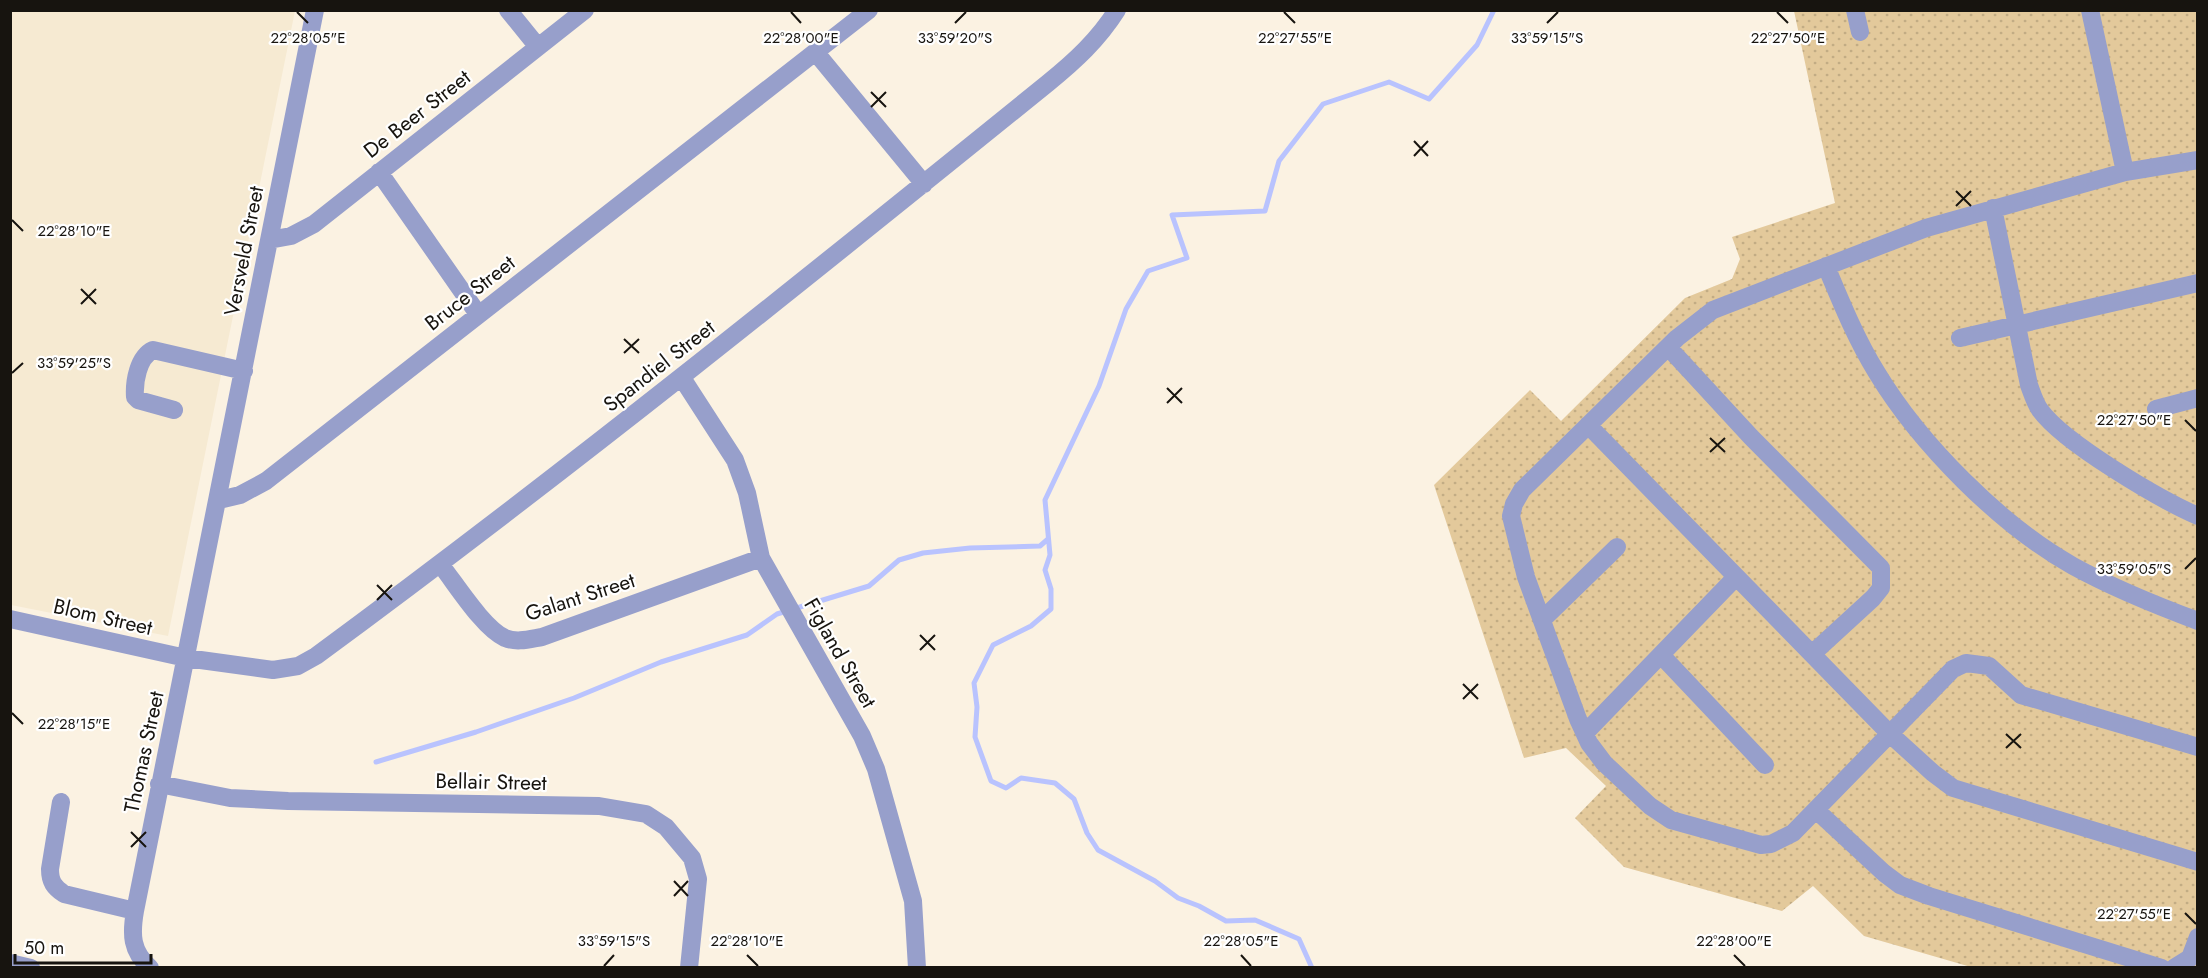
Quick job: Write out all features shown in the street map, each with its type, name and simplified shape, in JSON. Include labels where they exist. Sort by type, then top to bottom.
[{"type":"street","name":"Versveld Street","points":[[219,500],[315,10]]},
{"type":"street","points":[[508,10],[538,47]]},
{"type":"street","name":"De Beer Street","points":[[269,240],[291,236],[306,229],[585,10]]},
{"type":"street","name":"Bruce Street","points":[[219,500],[240,495],[266,481],[478,314],[817,54],[869,10]]},
{"type":"street","name":"Spandiel Street","points":[[186,658],[273,670],[298,666],[316,656],[682,378],[924,184],[1081,56],[1101,34],[1117,10]]},
{"type":"street","points":[[1855,10],[1860,32]]},
{"type":"street","points":[[2090,10],[2125,172]]},
{"type":"street","points":[[817,54],[924,184]]},
{"type":"street","points":[[2198,160],[2125,172],[1926,228],[1713,310],[1668,347],[1522,490],[1514,504],[1511,516],[1513,531],[1542,620],[1585,733],[1604,763],[1650,806],[1671,820],[1761,845],[1771,844],[1794,833],[1953,669],[1966,663],[1989,666],[2021,695],[2198,747]]},
{"type":"street","points":[[379,172],[478,314]]},
{"type":"street","points":[[1993,208],[2029,385],[2039,409],[2048,420],[2130,479],[2174,506],[2198,516]]},
{"type":"street","points":[[1826,266],[1851,327],[1877,373],[1912,424],[1957,474],[2009,521],[2071,565],[2140,600],[2198,621]]},
{"type":"street","points":[[1960,338],[2198,283]]},
{"type":"street","points":[[1668,347],[1751,437],[1881,567],[1883,578],[1877,593],[1812,654]]},
{"type":"street","points":[[174,410],[138,400],[135,397],[142,359],[146,353],[153,350],[244,371]]},
{"type":"street","name":"Figland Street","points":[[682,378],[735,460],[747,493],[761,558],[862,736],[876,770],[913,901],[917,968]]},
{"type":"street","points":[[2156,409],[2198,398]]},
{"type":"street","points":[[1588,426],[1890,734],[1953,788],[2198,862]]},
{"type":"street","points":[[186,658],[219,500]]},
{"type":"street","points":[[1542,620],[1617,547]]},
{"type":"street","name":"Galant Street","points":[[440,564],[491,628],[506,638],[519,640],[542,637],[761,558]]},
{"type":"street","points":[[1585,733],[1737,577]]},
{"type":"street","name":"Blom Street","points":[[10,619],[186,658]]},
{"type":"street","points":[[1661,655],[1765,765]]},
{"type":"street","name":"Thomas Street","points":[[140,965],[132,938],[135,911],[186,658]]},
{"type":"street","name":"Bellair Street","points":[[159,784],[230,798],[598,806],[646,814],[666,827],[679,840],[692,858],[695,868],[698,879],[697,907],[689,968]]},
{"type":"street","points":[[61,802],[50,869],[50,879],[55,888],[64,894],[135,911]]},
{"type":"street","points":[[1816,810],[1900,885],[2162,968]]},
{"type":"street","points":[[2174,968],[2190,958],[2198,937]]},
{"type":"street","points":[[10,963],[31,968]]},
{"type":"shaded area","points":[[10,11],[295,11],[168,636],[11,605]]},
{"type":"shaded area","points":[[1794,11],[2197,11],[2197,967],[1971,967],[1864,936],[1813,886],[1782,911],[1624,867],[1575,818],[1606,786],[1566,748],[1524,758],[1434,485],[1530,390],[1561,421],[1685,298],[1732,279],[1740,259],[1732,237],[1835,203]]},
{"type":"waterway","points":[[1312,968],[1299,939],[1255,920],[1226,921],[1199,906],[1178,898],[1155,881],[1098,850],[1087,833],[1074,799],[1055,783],[1021,778],[1006,788],[991,781],[975,737],[977,707],[974,683],[993,645],[1031,626],[1051,609],[1051,589],[1045,570],[1050,555],[1045,500],[1099,386],[1126,309],[1148,271],[1187,258],[1172,215],[1265,211],[1279,161],[1323,104],[1389,82],[1429,99],[1477,45],[1494,10]]},
{"type":"waterway","points":[[376,762],[476,732],[574,698],[661,662],[747,635],[777,614],[869,586],[899,560],[923,553],[970,548],[1040,546],[1048,539]]}]
